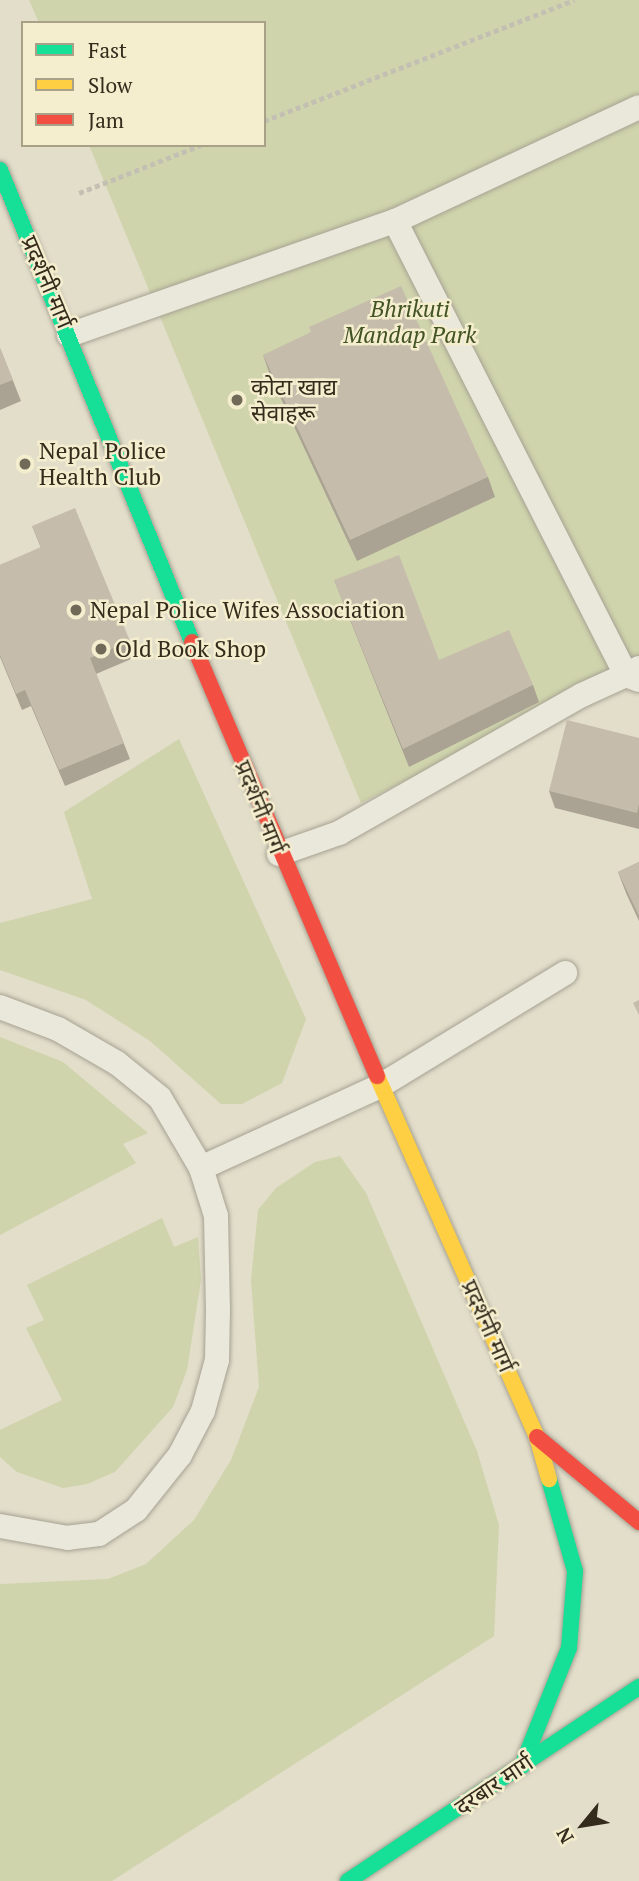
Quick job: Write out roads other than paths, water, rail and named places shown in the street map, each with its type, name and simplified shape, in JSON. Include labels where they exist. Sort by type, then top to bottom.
[{"type":"main road","name":"प्रदर्शनी मार्ग","points":[[0,170],[279,854],[537,1437],[575,1571],[569,1648],[522,1766]]},
{"type":"main road","name":"प्रदर्शनी मार्ग","points":[[537,1437],[639,1522]]},
{"type":"main road","name":"दरबार मार्ग","points":[[348,1881],[639,1687]]},
{"type":"lane","points":[[69,335],[395,221],[639,107]]},
{"type":"lane","points":[[279,854],[339,834],[635,674],[395,221]]},
{"type":"lane","points":[[201,1168],[380,1086],[565,974]]},
{"type":"lane","points":[[0,1007],[58,1029],[117,1063],[160,1098],[201,1168],[216,1216],[217,1360],[203,1411],[180,1455],[136,1510],[99,1534],[31,1536],[0,1526]]},
{"type":"place","name":"कोटा खाद्य सेवाहरू","points":[[237,400]]},
{"type":"place","name":"Nepal Police Health Club","points":[[25,464]]},
{"type":"place","name":"Nepal Police Wifes Association","points":[[76,610]]},
{"type":"place","name":"Old Book Shop","points":[[101,649]]},
{"type":"park label","name":"Bhrikuti Mandap Park","points":[[410,322]]}]
